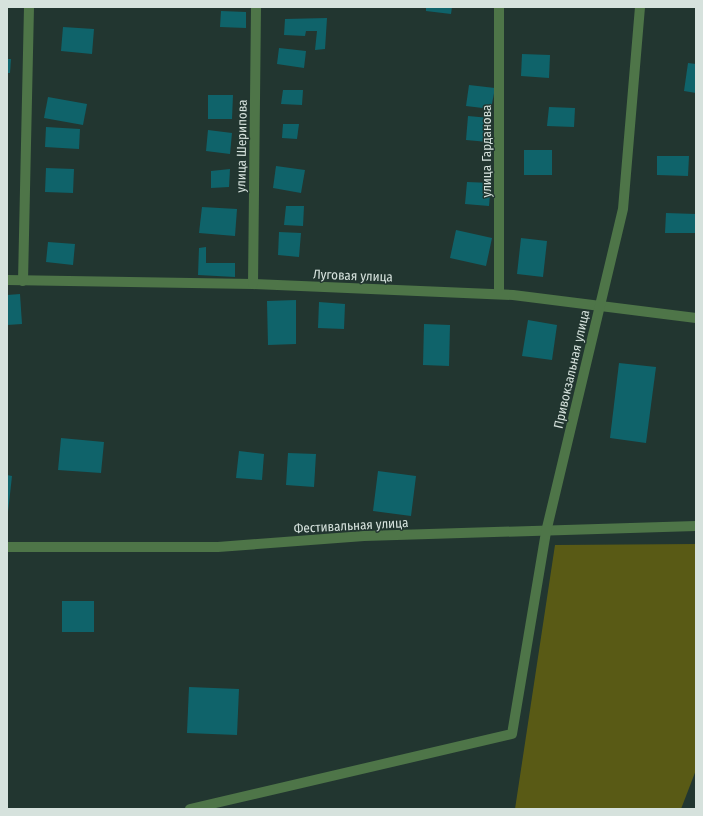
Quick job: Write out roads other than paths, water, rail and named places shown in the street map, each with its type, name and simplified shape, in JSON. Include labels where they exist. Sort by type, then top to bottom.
[{"type":"street","points":[[23,281],[29,7]]},
{"type":"street","name":"улица Шерипова","points":[[252,284],[256,7]]},
{"type":"street","name":"улица Гарданова","points":[[498,7],[499,294]]},
{"type":"street","name":"Привокзальная улица","points":[[190,809],[512,734],[546,532],[623,209],[640,7]]},
{"type":"street","name":"Луговая улица","points":[[7,280],[252,284],[499,294],[696,318]]},
{"type":"street","name":"Фестивальная улица","points":[[7,547],[218,547],[364,536],[546,532],[696,526]]}]
